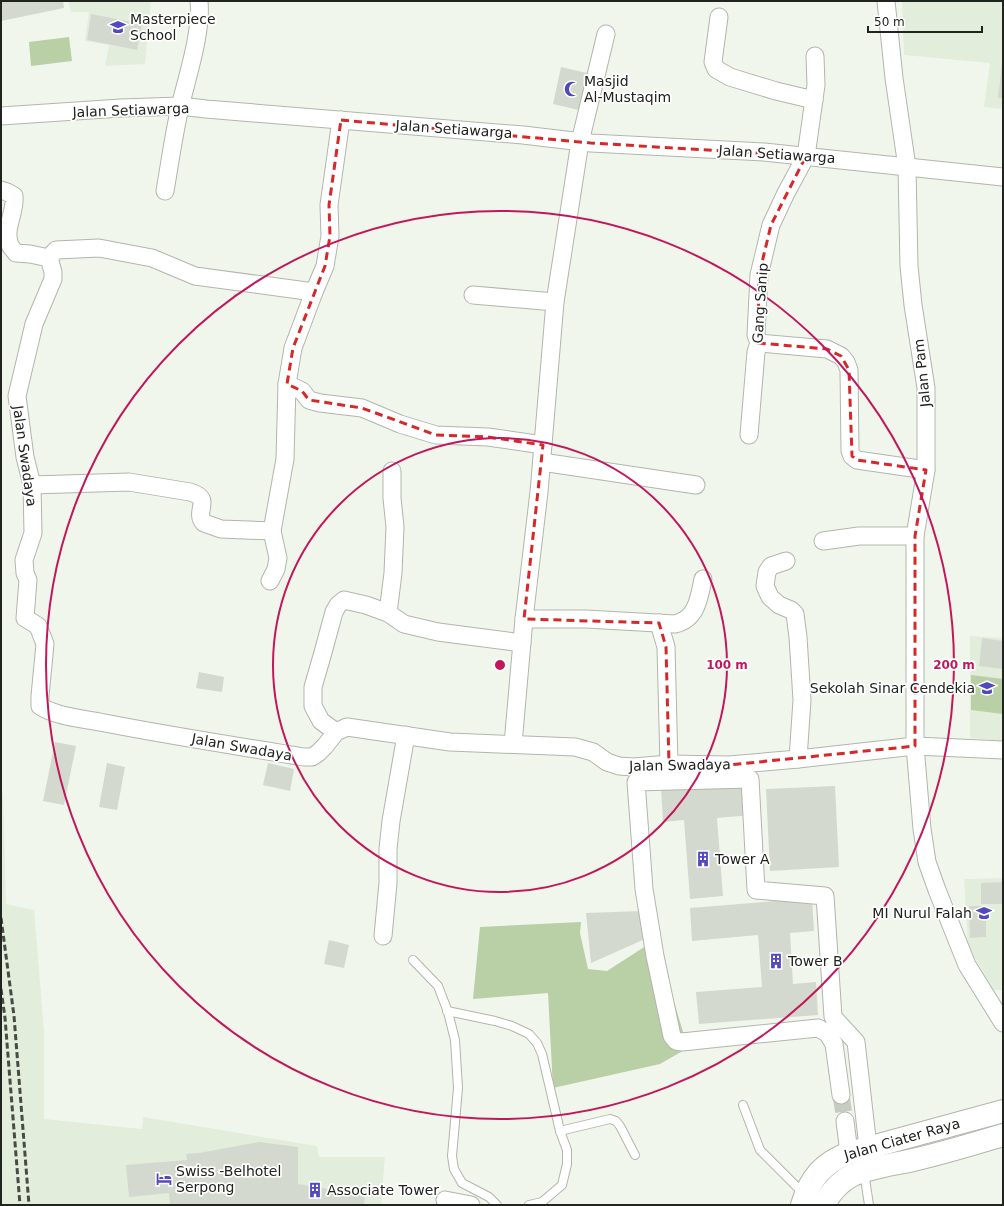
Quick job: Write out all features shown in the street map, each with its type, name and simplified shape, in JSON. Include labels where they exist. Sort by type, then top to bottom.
[{"type":"main road","name":"Jalan Ciater Raya","points":[[803,1200],[811,1182],[819,1171],[829,1162],[858,1150],[1003,1111]]},
{"type":"main road","name":"Jalan Ciater Raya","points":[[824,1205],[831,1192],[841,1182],[851,1176],[864,1171],[939,1154],[1003,1136]]},
{"type":"street","points":[[165,191],[180,106],[196,39],[199,1]]},
{"type":"street","name":"Jalan Pam","points":[[886,1],[894,78],[907,167],[909,266],[913,305],[926,388],[926,470],[915,536],[915,746],[922,829],[927,862],[936,890],[967,965],[1003,1023]]},
{"type":"street","points":[[719,16],[713,62],[716,69],[730,77],[776,92],[814,100]]},
{"type":"street","points":[[513,744],[524,620],[542,462],[555,302],[580,142],[606,34]]},
{"type":"street","points":[[806,156],[816,85],[815,56]]},
{"type":"street","name":"Jalan Setiawarga","points":[[1,116],[121,108],[180,106],[523,134],[580,142],[764,152],[1003,177]]},
{"type":"street","points":[[270,581],[276,570],[278,558],[272,531],[285,459],[287,384],[293,348],[325,266],[330,236],[329,205],[341,120]]},
{"type":"street","name":"Gang Sanip","points":[[749,435],[756,352],[759,343],[756,335],[759,275],[771,226],[786,193],[806,156]]},
{"type":"street","points":[[1,190],[14,196],[15,203],[8,233],[10,245],[16,253],[49,258],[56,250],[99,248],[152,258],[195,276],[314,292]]},
{"type":"street","name":"Jalan Swadaya","points":[[49,258],[53,272],[53,279],[34,324],[17,396],[25,457],[32,485],[33,533],[24,560],[25,573],[28,580],[25,618],[38,626],[45,644],[40,706],[46,710],[63,715],[105,723],[304,757],[312,757],[318,753],[336,732],[347,727],[450,742],[574,747],[593,752],[607,762],[619,766],[634,767],[669,764],[729,765],[915,746],[1003,750]]},
{"type":"street","points":[[474,295],[555,302]]},
{"type":"street","points":[[759,343],[827,349],[841,356],[846,362],[849,370],[850,451],[852,456],[857,460],[926,470]]},
{"type":"street","points":[[287,384],[302,391],[309,400],[320,403],[362,408],[400,424],[436,435],[488,437],[543,445]]},
{"type":"street","points":[[542,462],[696,485]]},
{"type":"street","points":[[388,613],[393,573],[395,527],[392,498],[392,471]]},
{"type":"street","points":[[32,485],[128,482],[190,492],[198,494],[201,497],[201,518],[204,523],[221,529],[272,531]]},
{"type":"street","points":[[823,541],[859,536],[915,536]]},
{"type":"street","points":[[786,561],[771,566],[767,572],[765,586],[770,597],[779,605],[791,610],[795,614],[802,700],[798,759]]},
{"type":"street","points":[[524,620],[586,619],[675,624],[682,623],[689,617],[698,602],[703,579]]},
{"type":"street","points":[[336,732],[320,721],[313,706],[313,687],[334,612],[338,605],[344,600],[366,605],[388,613],[404,624],[438,632],[522,643]]},
{"type":"street","points":[[660,623],[666,647],[669,764]]},
{"type":"street","points":[[382,936],[388,883],[388,850],[391,821],[406,735]]},
{"type":"street","points":[[841,1095],[834,1044],[827,1033],[818,1028],[682,1042],[676,1041],[672,1036],[655,956],[644,889],[636,782],[750,779],[756,890],[825,896],[833,1017],[856,1042],[858,1150]]},
{"type":"street","points":[[845,1121],[858,1150]]},
{"type":"street","points":[[445,1200],[471,1205]]},
{"type":"lane","points":[[413,960],[438,986],[448,1011],[455,1040],[458,1088],[452,1156],[454,1169],[462,1183],[489,1197],[497,1205]]},
{"type":"lane","points":[[448,1011],[512,1026],[529,1034],[537,1043],[542,1054],[560,1131],[567,1150],[567,1164],[562,1185],[542,1202],[529,1205]]},
{"type":"lane","points":[[743,1105],[760,1150],[803,1200]]},
{"type":"lane","points":[[560,1131],[610,1119],[616,1121],[620,1126],[634,1155]]},
{"type":"lane","points":[[864,1171],[869,1205]]},
{"type":"highlighted area","points":[[341,120],[591,143],[806,156],[771,225],[759,275],[758,343],[827,349],[841,356],[849,370],[852,456],[857,460],[926,470],[915,536],[915,746],[729,765],[669,764],[666,647],[659,623],[524,619],[543,445],[488,437],[436,435],[362,408],[309,400],[302,391],[287,384],[293,348],[325,266],[330,236],[329,205]]},
{"type":"shaded area","name":"Masterpiece School","points":[[68,1],[151,1],[145,64],[105,66],[109,45],[85,41],[89,12],[71,12]]},
{"type":"shaded area","points":[[902,1],[1003,1],[1003,109],[984,107],[990,63],[904,55]]},
{"type":"shaded area","name":"Sekolah Sinar Cendekia","points":[[970,636],[1003,638],[1003,741],[970,738]]},
{"type":"shaded area","points":[[1,792],[3,793],[6,904],[34,910],[44,1031],[44,1119],[142,1129],[143,1117],[317,1146],[319,1157],[385,1157],[381,1205],[1,1205]]},
{"type":"shaded area","name":"MI Nurul Falah","points":[[1003,878],[1003,990],[994,990],[968,946],[964,879]]},
{"type":"green space","points":[[69,37],[72,61],[31,66],[29,42]]},
{"type":"green space","points":[[971,675],[1003,679],[1003,714],[971,710]]},
{"type":"green space","points":[[581,922],[580,933],[588,969],[607,971],[655,940],[688,1048],[660,1064],[553,1088],[548,993],[473,999],[480,927]]},
{"type":"building","points":[[1,1],[63,1],[64,8],[1,21]]},
{"type":"building","points":[[91,14],[142,24],[137,50],[87,40]]},
{"type":"building","points":[[1002,63],[1003,98],[998,98]]},
{"type":"building","name":"Masjid Al-Mustaqim","points":[[561,67],[591,74],[583,111],[553,104]]},
{"type":"building","points":[[982,638],[1003,641],[1003,669],[979,666]]},
{"type":"building","points":[[199,672],[224,677],[222,692],[196,688]]},
{"type":"building","points":[[55,742],[76,746],[64,805],[43,801]]},
{"type":"building","points":[[107,763],[125,767],[117,810],[99,807]]},
{"type":"building","points":[[268,763],[294,769],[290,791],[263,785]]},
{"type":"building","name":"Tower A","points":[[749,781],[752,815],[717,818],[723,896],[690,899],[684,820],[663,822],[661,788]]},
{"type":"building","points":[[835,786],[839,867],[770,871],[766,789]]},
{"type":"building","points":[[1003,882],[1003,904],[981,904],[981,883]]},
{"type":"building","name":"Tower B","points":[[812,898],[814,931],[790,933],[793,984],[816,982],[818,1015],[699,1024],[696,992],[762,987],[758,935],[692,941],[690,908]]},
{"type":"building","points":[[969,906],[986,906],[986,937],[970,938]]},
{"type":"building","points":[[642,911],[645,939],[591,963],[586,913]]},
{"type":"building","points":[[329,940],[349,945],[344,968],[324,964]]},
{"type":"building","points":[[259,1142],[298,1147],[298,1184],[365,1195],[364,1205],[170,1205],[169,1193],[129,1197],[126,1165],[187,1160],[186,1154]]},
{"type":"tunnel","points":[[841,1095],[845,1121]]},
{"type":"railway","points":[[1,918],[14,1016],[29,1205]]},
{"type":"railway","points":[[1,989],[5,1018],[20,1205]]},
{"type":"place","name":"Masterpiece School","points":[[118,27]]},
{"type":"place","name":"Masjid Al-Mustaqim","points":[[572,89]]},
{"type":"place","name":"Sekolah Sinar Cendekia","points":[[987,688]]},
{"type":"place","name":"Tower A","points":[[703,859]]},
{"type":"place","name":"MI Nurul Falah","points":[[984,913]]},
{"type":"place","name":"Tower B","points":[[776,961]]},
{"type":"place","name":"Swiss -Belhotel Serpong","points":[[164,1179]]},
{"type":"place","name":"Associate Tower","points":[[315,1190]]}]
